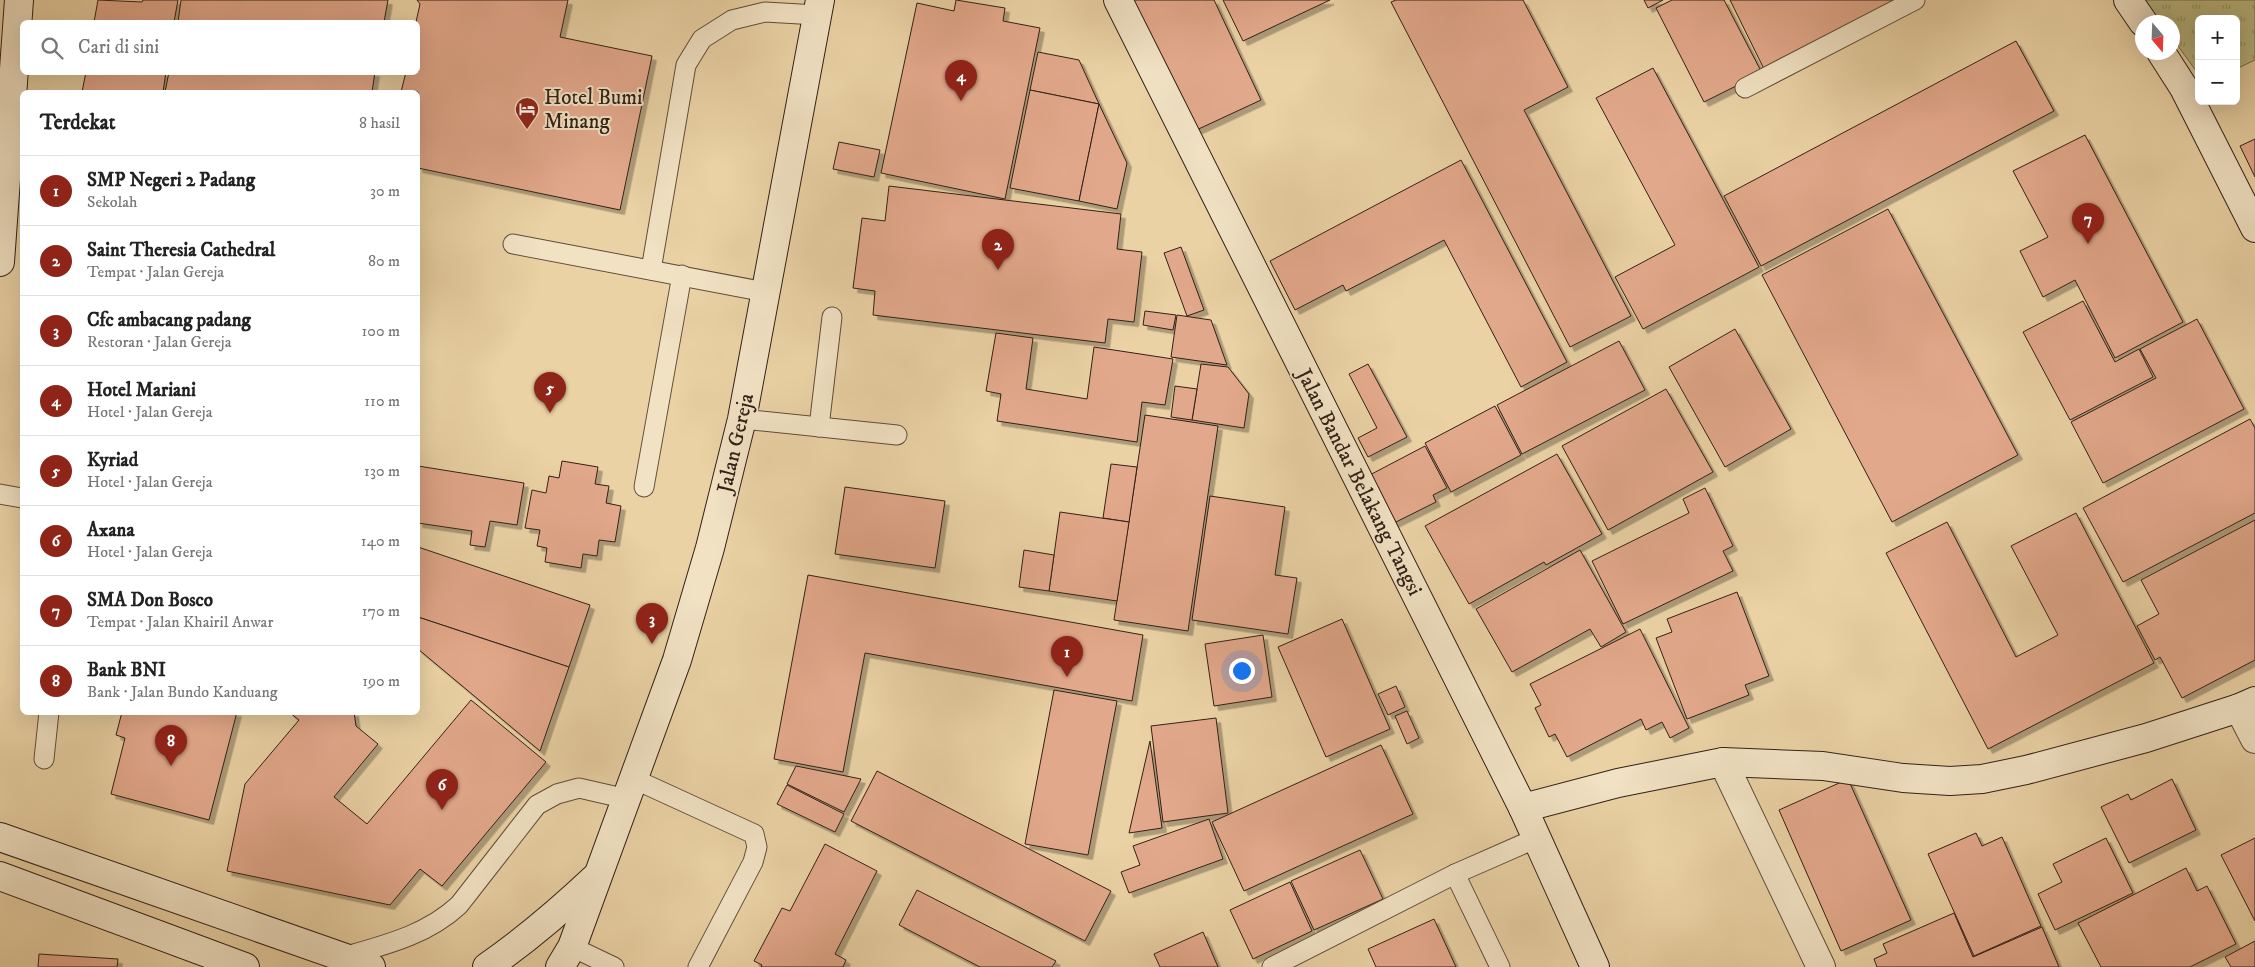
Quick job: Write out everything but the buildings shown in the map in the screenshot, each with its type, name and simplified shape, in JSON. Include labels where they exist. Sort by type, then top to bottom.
[{"type":"street","points":[[0,262],[19,0]]},
{"type":"street","name":"Jalan Bandar Belakang Tangsi","points":[[1118,0],[1523,808],[1594,967]]},
{"type":"street","points":[[2128,0],[2138,15]]},
{"type":"street","name":"Jalan Gereja","points":[[566,957],[600,873],[679,651],[710,548],[742,418],[819,7]]},
{"type":"street","points":[[2167,60],[2184,88],[2255,228]]},
{"type":"street","points":[[1523,808],[1618,783],[1723,762],[1823,766],[1950,781],[1982,779],[2026,770],[2146,738],[2247,704],[2255,739]]},
{"type":"street","points":[[1723,762],[1821,967]]},
{"type":"street","points":[[0,837],[371,967]]},
{"type":"street","points":[[34,850],[11,880],[245,967]]},
{"type":"street","points":[[487,967],[515,948],[555,915],[600,873]]},
{"type":"lane","points":[[1745,88],[1915,0]]},
{"type":"lane","points":[[651,270],[686,65],[702,38],[732,20],[765,12],[819,7]]},
{"type":"lane","points":[[513,244],[765,292]]},
{"type":"lane","points":[[644,487],[682,275]]},
{"type":"lane","points":[[819,427],[832,317]]},
{"type":"lane","points":[[742,418],[897,435]]},
{"type":"lane","points":[[0,494],[20,498]]},
{"type":"lane","points":[[44,759],[49,715]]},
{"type":"lane","points":[[343,956],[397,941],[425,930],[446,917],[459,905],[537,805],[557,794],[579,788],[630,789],[754,834],[757,847],[753,862],[698,967]]},
{"type":"lane","points":[[1272,967],[1455,874],[1537,838]]},
{"type":"lane","points":[[1455,874],[1500,967]]},
{"type":"lane","points":[[566,957],[614,967]]},
{"type":"green space","points":[[2144,0],[2255,0],[2255,60],[2240,67],[2240,15],[2195,15],[2195,69],[2180,49],[2180,15],[2155,15]]},
{"type":"place","name":"Hotel Mariani","points":[[961,101]]},
{"type":"place","name":"Hotel Bumi Minang","points":[[527,130]]},
{"type":"place","name":"SMA Don Bosco","points":[[2088,244]]},
{"type":"place","name":"Saint Theresia Cathedral","points":[[998,270]]},
{"type":"place","name":"Kyriad","points":[[550,413]]},
{"type":"place","name":"Cfc ambacang padang","points":[[652,644]]},
{"type":"place","name":"SMP Negeri 2 Padang","points":[[1067,677]]},
{"type":"place","name":"Bank BNI","points":[[171,766]]},
{"type":"place","name":"Axana","points":[[442,810]]}]
